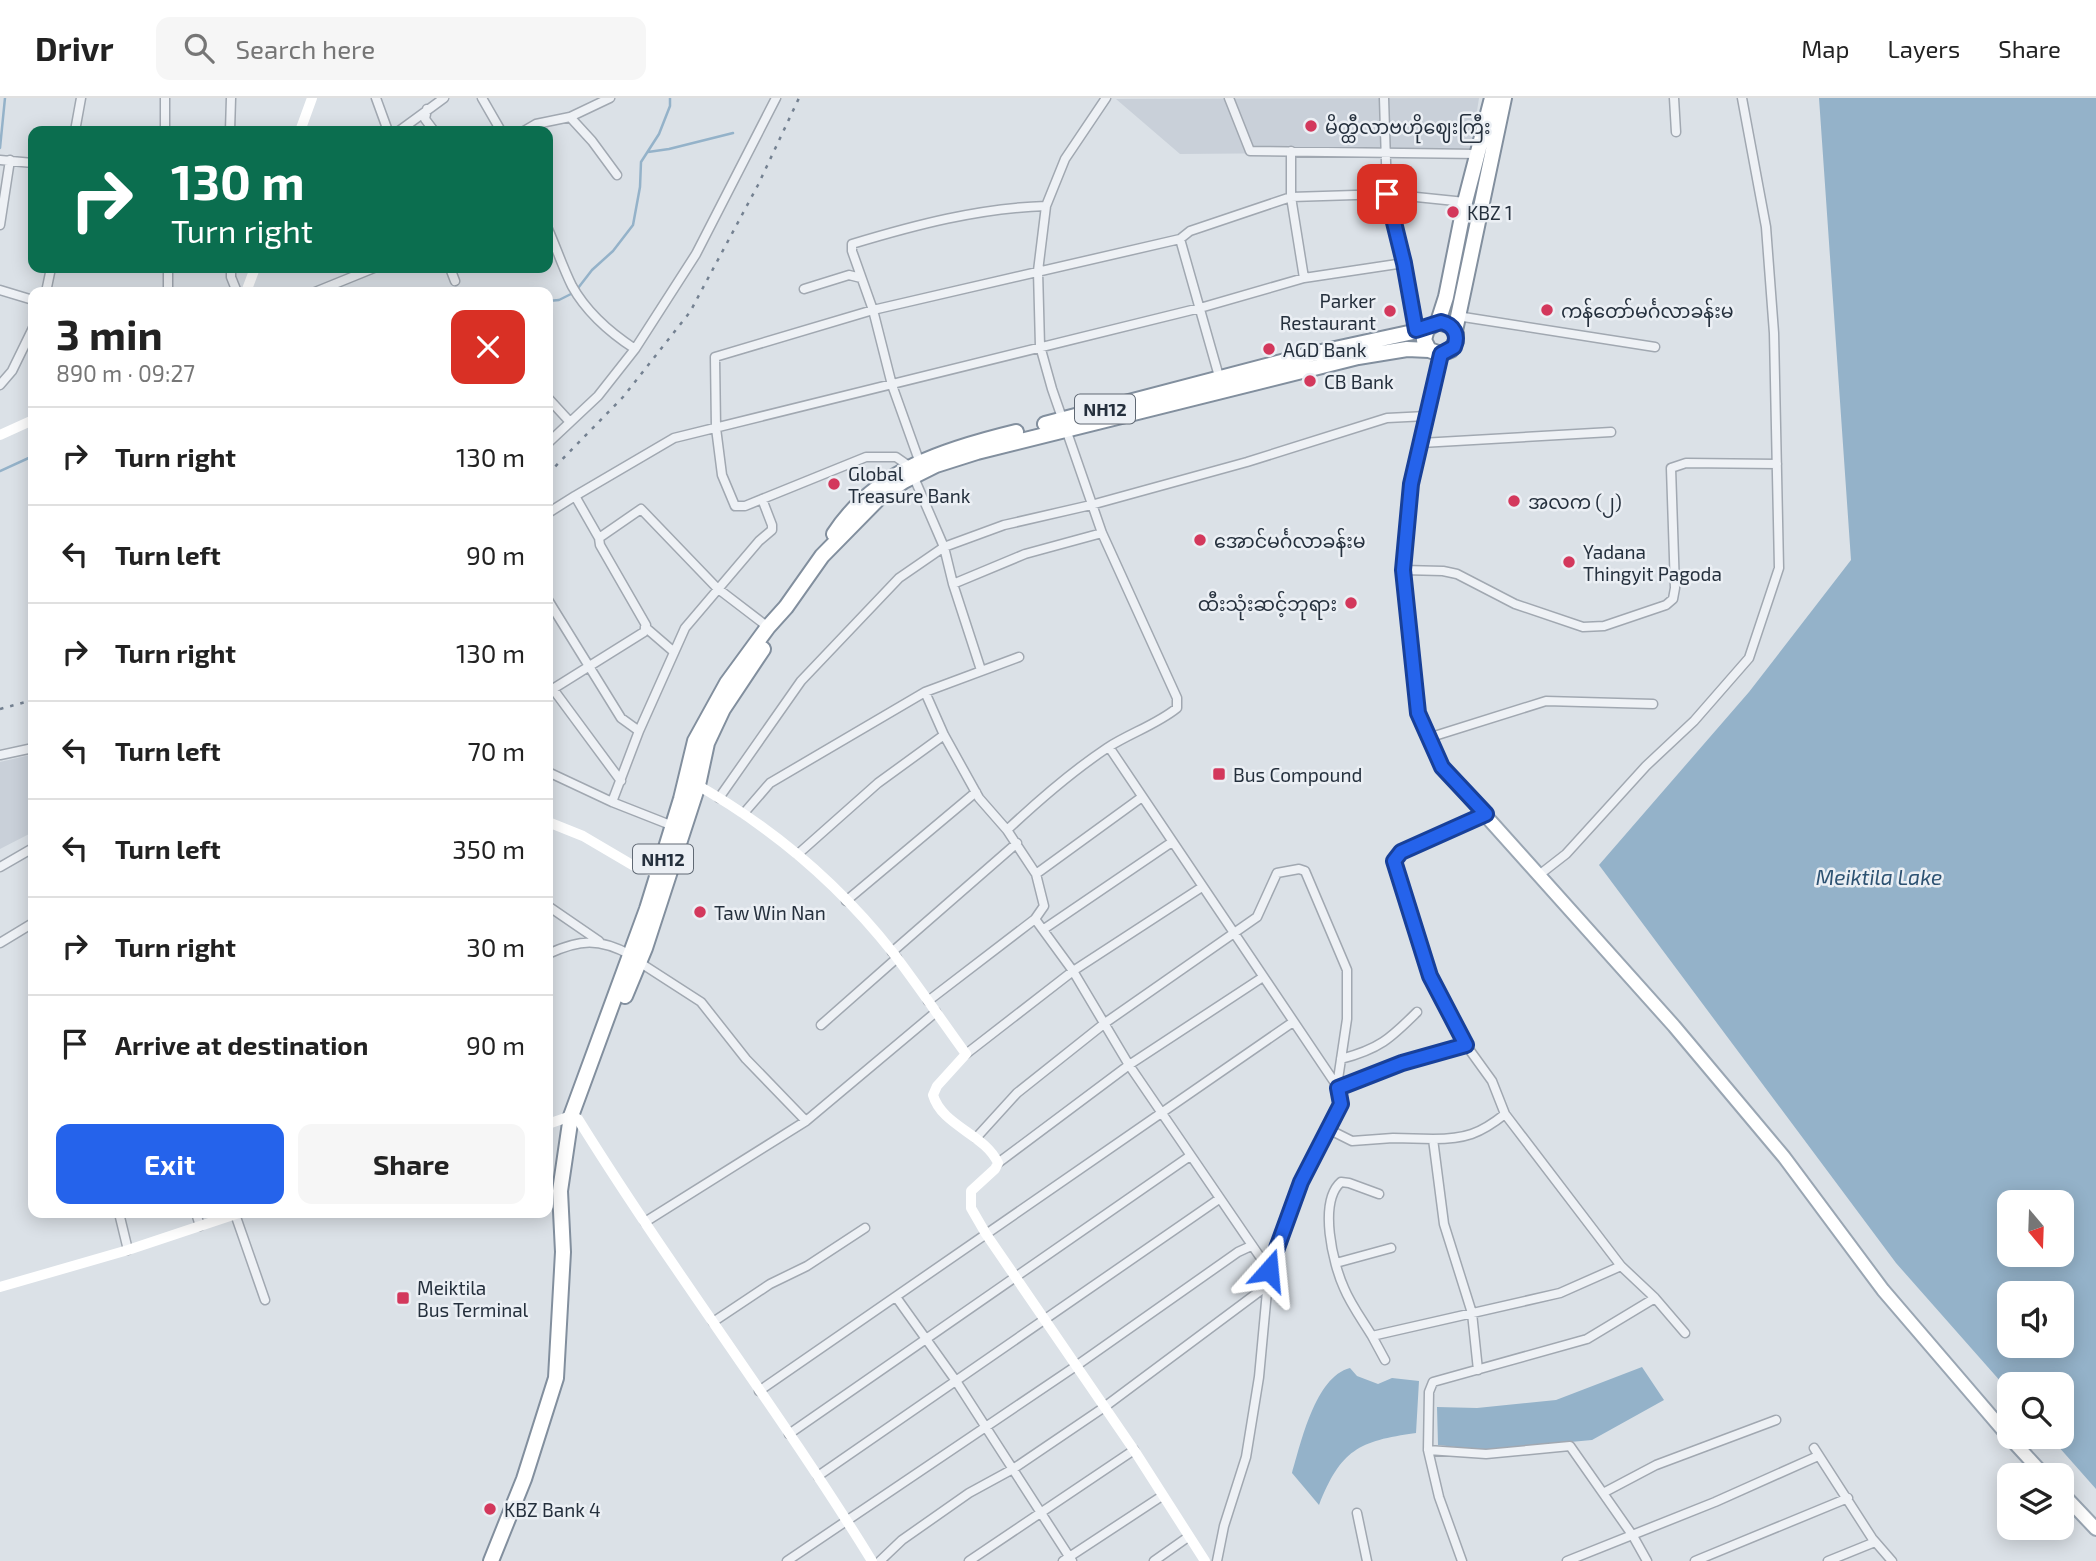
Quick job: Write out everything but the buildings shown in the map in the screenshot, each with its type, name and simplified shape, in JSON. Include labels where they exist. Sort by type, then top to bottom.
[{"type":"highway","points":[[1492,98],[1465,202],[1446,297],[1427,327],[1424,340],[1435,352],[1454,347],[1457,316],[1504,98]]},
{"type":"highway","points":[[1427,327],[1447,323],[1455,331]]},
{"type":"highway","name":"NH12","points":[[491,1561],[524,1479],[556,1378],[563,1252],[560,1191],[573,1121],[635,958],[663,874],[692,782],[695,741],[727,683],[768,626],[786,607],[822,556],[880,497],[916,469],[1065,424],[1427,327]]},
{"type":"highway","name":"NH12","points":[[1221,384],[1407,349],[1435,352]]},
{"type":"highway","name":"NH12","points":[[663,874],[673,826],[723,709],[774,633],[786,607]]},
{"type":"main road","points":[[1435,352],[1427,416],[1411,484],[1403,570],[1418,713],[1442,767],[1674,1026],[1776,1147],[1883,1290],[1997,1423]]},
{"type":"main road","points":[[2020,1449],[2033,1463]]},
{"type":"main road","points":[[2074,1506],[2096,1530]]},
{"type":"street","points":[[76,126],[81,98]]},
{"type":"street","points":[[165,98],[165,126]]},
{"type":"street","points":[[230,126],[231,98]]},
{"type":"street","points":[[302,126],[312,98]]},
{"type":"street","points":[[376,98],[386,126]]},
{"type":"street","points":[[405,126],[444,98]]},
{"type":"street","points":[[482,98],[498,126]]},
{"type":"street","points":[[533,126],[570,117],[610,98]]},
{"type":"street","points":[[553,438],[598,396],[635,349],[696,254],[776,98]]},
{"type":"street","points":[[1007,830],[1052,788],[1109,747],[1177,708],[1177,698],[1091,505],[1040,346],[1038,271],[1046,206],[1065,159],[1106,98]]},
{"type":"street","points":[[1229,98],[1251,152],[1478,155]]},
{"type":"street","points":[[1384,98],[1387,194],[1404,263],[1427,327]]},
{"type":"street","points":[[1674,98],[1676,132]]},
{"type":"street","points":[[1539,874],[1566,854],[1646,766],[1694,721],[1749,657],[1779,568],[1774,333],[1766,227],[1742,98]]},
{"type":"street","points":[[427,109],[425,119],[430,126]]},
{"type":"street","points":[[570,117],[617,175]]},
{"type":"street","points":[[1291,151],[1291,197],[1304,278]]},
{"type":"street","points":[[0,160],[28,162]]},
{"type":"street","points":[[0,225],[10,160]]},
{"type":"street","points":[[916,469],[896,457],[866,457],[745,506],[735,506],[722,475],[716,428],[715,357],[873,310],[1180,239],[1190,232],[1291,197],[1387,194],[1465,202]]},
{"type":"street","points":[[981,670],[944,547],[916,469],[873,310],[852,244],[900,229],[962,215],[1011,207],[1046,206]]},
{"type":"street","points":[[1180,239],[1221,384]]},
{"type":"street","points":[[553,241],[572,285],[590,311],[608,332],[635,349]]},
{"type":"street","points":[[553,510],[674,438],[1200,308],[1304,278],[1404,263]]},
{"type":"street","points":[[328,287],[361,273]]},
{"type":"street","points":[[452,273],[455,281]]},
{"type":"street","points":[[804,289],[849,275],[861,278]]},
{"type":"street","points":[[0,290],[28,298]]},
{"type":"street","points":[[1457,316],[1655,347]]},
{"type":"street","points":[[0,385],[12,371],[28,338]]},
{"type":"street","points":[[553,403],[570,422]]},
{"type":"street","points":[[719,797],[809,671],[899,578],[944,547],[1004,525],[1091,505],[1247,462],[1387,418],[1427,416]]},
{"type":"street","points":[[0,435],[28,422]]},
{"type":"street","points":[[1421,443],[1611,432]]},
{"type":"street","points":[[1403,570],[1443,570],[1457,574],[1515,604],[1583,627],[1604,626],[1666,605],[1673,599],[1675,588],[1671,468],[1686,463],[1777,464]]},
{"type":"street","points":[[553,689],[643,632],[646,625],[575,496]]},
{"type":"street","points":[[612,802],[639,730],[685,628],[717,588],[772,530],[762,499]]},
{"type":"street","points":[[599,538],[641,509],[717,588],[768,626]]},
{"type":"street","points":[[953,583],[1025,554],[1102,533]]},
{"type":"street","points":[[553,608],[621,719],[639,730]]},
{"type":"street","points":[[645,627],[674,652]]},
{"type":"street","points":[[744,813],[769,783],[925,692],[1018,657]]},
{"type":"street","points":[[925,692],[944,735],[976,792],[1017,843],[1036,874],[1044,906],[1035,919],[928,1001]]},
{"type":"street","points":[[553,693],[621,781]]},
{"type":"street","points":[[1428,738],[1546,701],[1653,704]]},
{"type":"street","points":[[798,854],[878,783],[944,735]]},
{"type":"street","points":[[1109,747],[1338,1087]]},
{"type":"street","points":[[0,755],[28,749]]},
{"type":"street","points":[[553,774],[673,826]]},
{"type":"street","points":[[692,782],[744,813],[798,854],[846,901],[894,955],[967,1054]]},
{"type":"street","points":[[846,901],[976,792]]},
{"type":"street","points":[[1036,874],[1142,797]]},
{"type":"street","points":[[1486,814],[1401,852],[1394,861],[1430,976],[1466,1045],[1492,1080],[1505,1114],[1621,1266],[1655,1298],[1685,1333]]},
{"type":"street","points":[[553,824],[583,836],[634,866],[663,874]]},
{"type":"street","points":[[1044,929],[1172,842]]},
{"type":"street","points":[[821,1025],[1017,843]]},
{"type":"street","points":[[0,867],[28,851]]},
{"type":"street","points":[[976,1138],[1017,1093],[1105,1023],[1257,916],[1277,873],[1299,869],[1305,871],[1347,970],[1347,1019],[1338,1087],[1341,1104],[1301,1182],[1269,1270],[1259,1377],[1246,1457],[1224,1526],[1217,1561]]},
{"type":"street","points":[[998,1163],[976,1138],[940,1111],[933,1095],[937,1086],[967,1054],[1073,971],[1202,887]]},
{"type":"street","points":[[553,909],[599,941],[635,958],[701,1002],[746,1059],[806,1121]]},
{"type":"street","points":[[1035,919],[1073,971],[1129,1065],[1269,1270]]},
{"type":"street","points":[[0,943],[28,926]]},
{"type":"street","points":[[553,952],[577,943],[599,941]]},
{"type":"street","points":[[1205,1561],[1134,1450],[986,1234],[971,1208],[971,1191],[998,1163],[1129,1065],[1263,977]]},
{"type":"street","points":[[645,1222],[806,1121],[936,1012]]},
{"type":"street","points":[[1341,1059],[1381,1045],[1417,1012]]},
{"type":"street","points":[[760,1391],[1293,1022]]},
{"type":"street","points":[[1338,1087],[1402,1063],[1466,1045]]},
{"type":"street","points":[[1328,1129],[1352,1140],[1455,1139],[1485,1130],[1505,1114]]},
{"type":"street","points":[[553,1123],[573,1121],[818,1476],[872,1561]]},
{"type":"street","points":[[1433,1139],[1444,1224],[1472,1312],[1478,1370]]},
{"type":"street","points":[[789,1434],[1190,1156]]},
{"type":"street","points":[[1379,1194],[1341,1182],[1336,1186],[1329,1212],[1331,1244],[1344,1288],[1385,1360]]},
{"type":"street","points":[[818,1476],[1219,1199]]},
{"type":"street","points":[[120,1218],[128,1250]]},
{"type":"street","points":[[198,1218],[200,1226]]},
{"type":"street","points":[[0,1287],[128,1250],[223,1218]]},
{"type":"street","points":[[239,1218],[265,1300]]},
{"type":"street","points":[[713,1322],[770,1284],[807,1266],[865,1228]]},
{"type":"street","points":[[787,1561],[1076,1366],[1238,1252],[1251,1246]]},
{"type":"street","points":[[1336,1263],[1391,1248]]},
{"type":"street","points":[[1372,1336],[1560,1293],[1621,1266]]},
{"type":"street","points":[[880,1561],[902,1540],[969,1493],[1013,1469],[1103,1408],[1268,1285]]},
{"type":"street","points":[[896,1297],[956,1381],[1042,1513],[1068,1560],[1162,1496]]},
{"type":"street","points":[[1462,1561],[1439,1497],[1428,1450],[1429,1392],[1433,1382],[1587,1339],[1655,1298]]},
{"type":"street","points":[[1603,1493],[1656,1465],[1776,1420]]},
{"type":"street","points":[[1428,1450],[1486,1454],[1570,1446],[1633,1536],[1647,1561]]},
{"type":"street","points":[[969,1561],[1134,1450]]},
{"type":"street","points":[[1567,1561],[1633,1536],[1816,1452],[1875,1542],[1892,1561]]},
{"type":"street","points":[[1695,1561],[1848,1498]]},
{"type":"street","points":[[1357,1513],[1367,1561]]},
{"type":"street","points":[[1154,1561],[1188,1537]]},
{"type":"street","points":[[1828,1561],[1875,1542]]},
{"type":"shaded area","name":"မိတ္ထီလာဗဟိုဈေးကြီး","points":[[1479,98],[1470,157],[1294,153],[1180,154],[1116,99]]},
{"type":"shaded area","points":[[28,755],[28,835],[0,849],[0,762]]},
{"type":"water","name":"Meiktila Lake","points":[[1819,98],[2096,98],[2096,1489],[2061,1449],[2074,1449],[2074,1372],[1997,1372],[1997,1377],[1896,1263],[1599,865],[1749,692],[1851,560]]},
{"type":"water","points":[[1642,1367],[1664,1400],[1592,1440],[1482,1450],[1438,1445],[1437,1407],[1477,1408],[1556,1400]]},
{"type":"water","points":[[1350,1368],[1357,1376],[1378,1384],[1392,1378],[1419,1381],[1416,1433],[1379,1440],[1354,1451],[1335,1472],[1319,1505],[1292,1473],[1305,1429],[1319,1397],[1327,1384]]},
{"type":"waterway","points":[[0,148],[5,98]]},
{"type":"waterway","points":[[553,301],[575,292],[633,225],[640,187],[641,162],[659,134],[670,106],[670,98]]},
{"type":"waterway","points":[[648,152],[733,133]]},
{"type":"waterway","points":[[0,471],[28,458]]},
{"type":"railway","points":[[553,469],[623,397],[690,312],[758,185],[799,98]]},
{"type":"railway","points":[[0,709],[28,701]]},
{"type":"place","name":"မိတ္ထီလာဗဟိုဈေးကြီး","points":[[1311,126]]},
{"type":"place","name":"KBZ 1","points":[[1453,212]]},
{"type":"place","name":"ကန်တော်မင်္ဂလာခန်းမ","points":[[1547,310]]},
{"type":"place","name":"Parker Restaurant","points":[[1390,311]]},
{"type":"place","name":"AGD Bank","points":[[1269,349]]},
{"type":"place","name":"CB Bank","points":[[1310,381]]},
{"type":"place","name":"Global Treasure Bank","points":[[834,484]]},
{"type":"place","name":"အလက (၂)","points":[[1514,501]]},
{"type":"place","name":"အောင်မင်္ဂလာခန်းမ","points":[[1200,540]]},
{"type":"place","name":"Yadana Thingyit Pagoda","points":[[1569,562]]},
{"type":"place","name":"ထီးသုံးဆင့်ဘုရား","points":[[1351,603]]},
{"type":"place","name":"Bus Compound","points":[[1219,774]]},
{"type":"place","name":"Taw Win Nan","points":[[700,912]]},
{"type":"place","name":"Meiktila Bus Terminal","points":[[403,1298]]},
{"type":"place","name":"KBZ Bank 4","points":[[490,1509]]},
{"type":"route","points":[[1269,1270],[1301,1182],[1341,1104],[1338,1088],[1402,1063],[1466,1045],[1430,976],[1394,861],[1401,852],[1486,814],[1442,767],[1418,713],[1403,570],[1411,484],[1441,354],[1454,347],[1456,334],[1447,323],[1441,322],[1416,330],[1404,263],[1387,194]]}]
